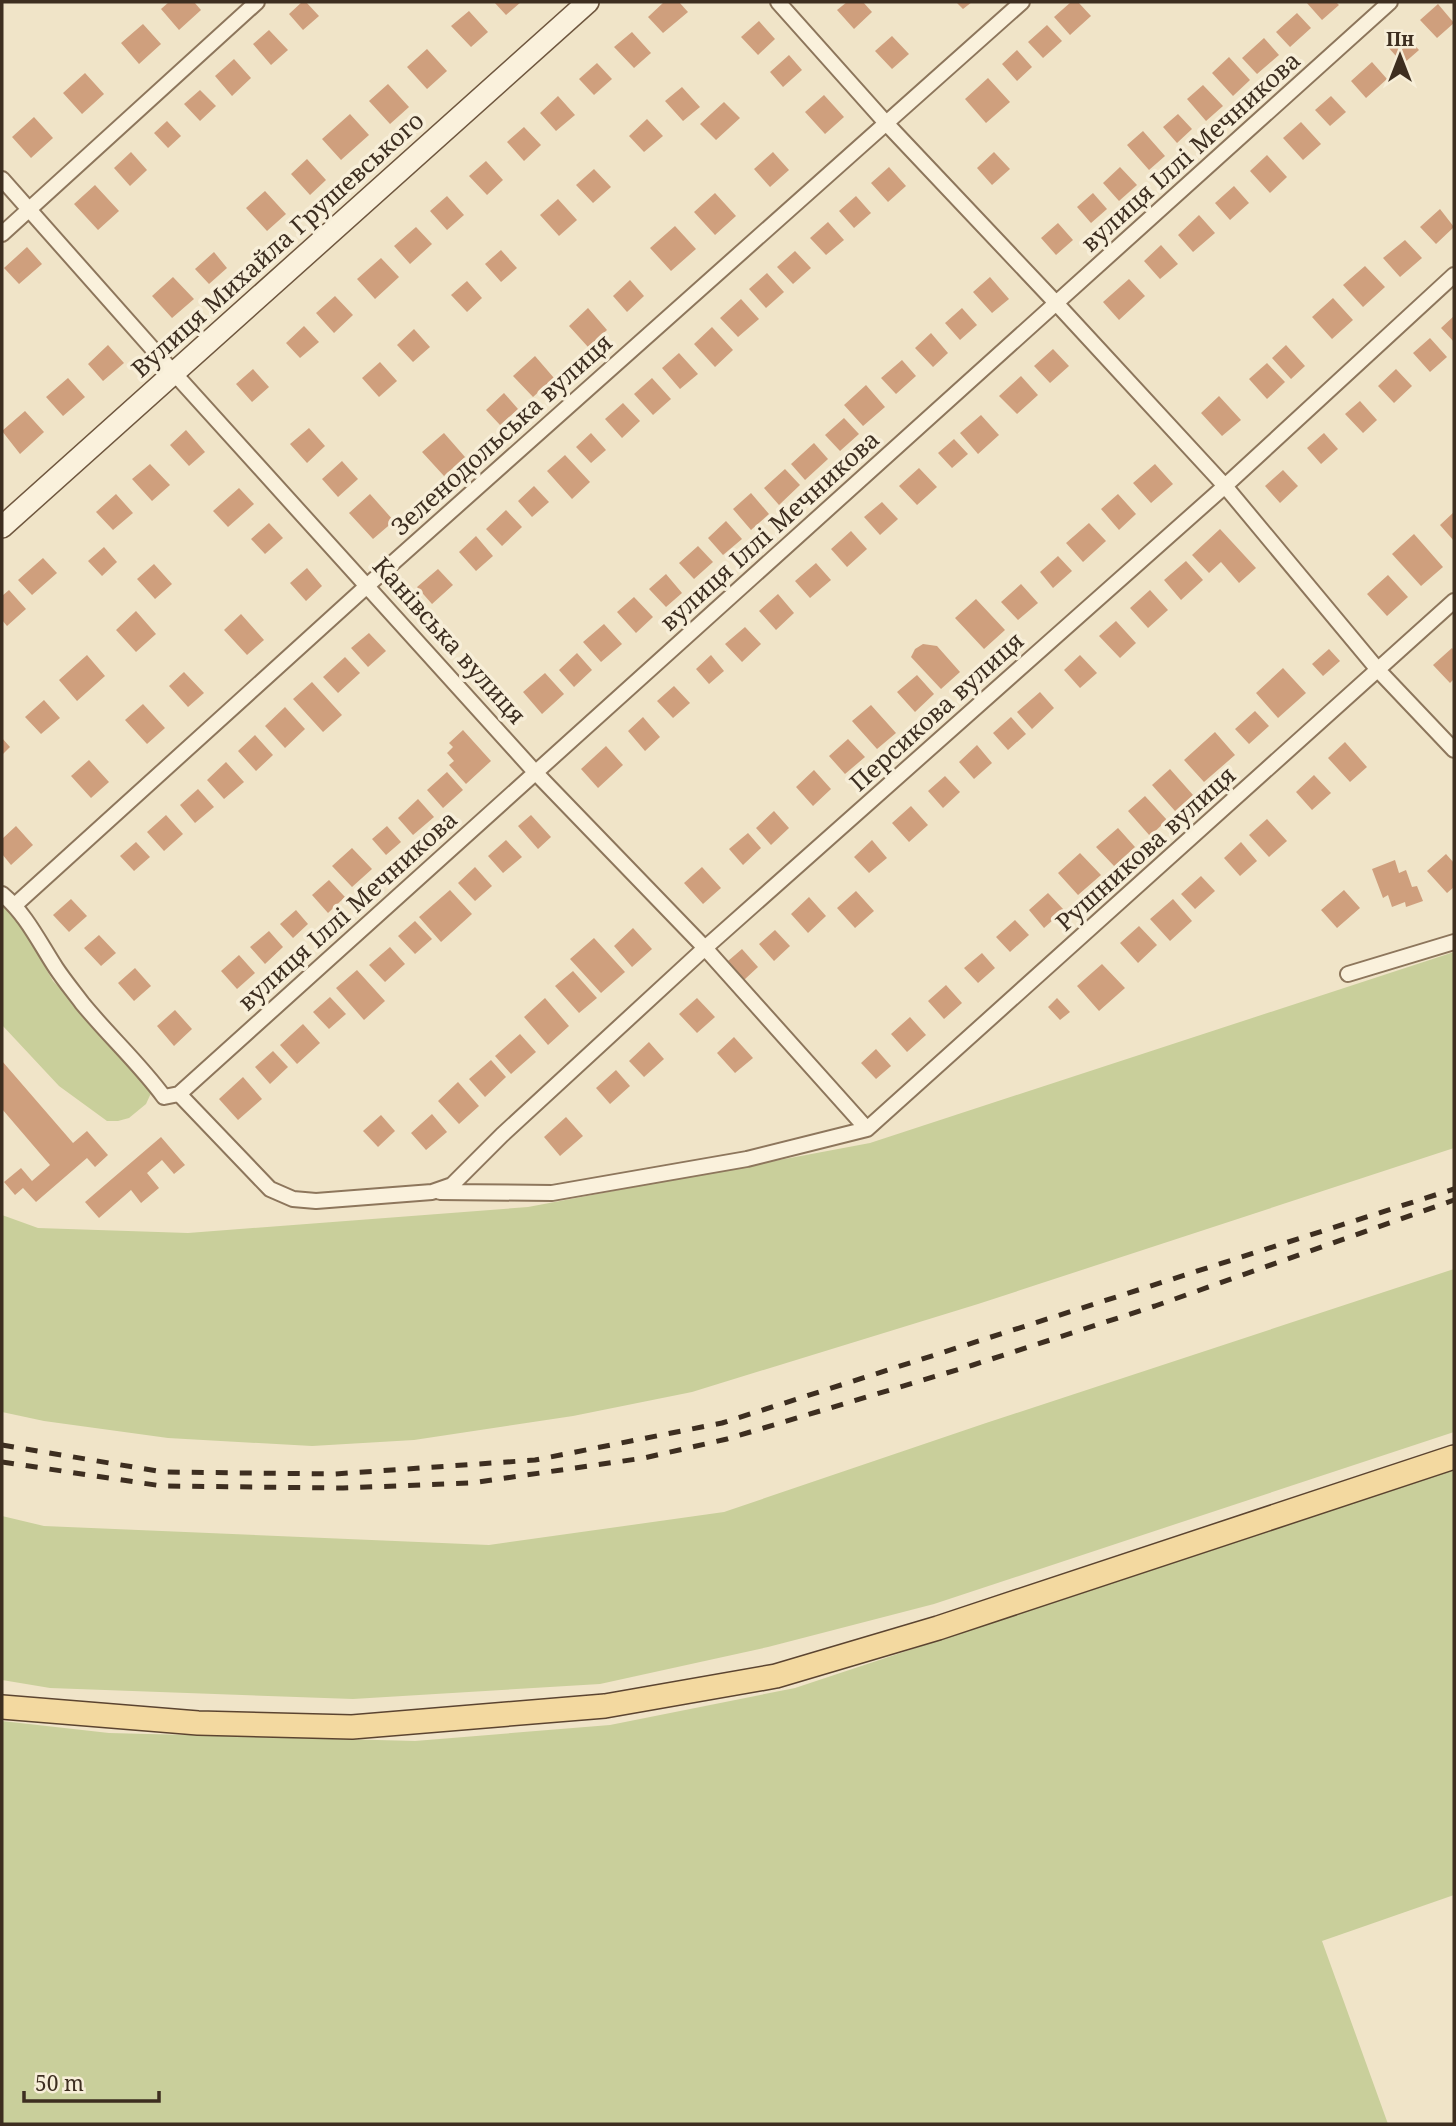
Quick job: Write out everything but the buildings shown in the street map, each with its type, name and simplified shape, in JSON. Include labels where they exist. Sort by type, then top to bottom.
[{"type":"main road","points":[[2,1707],[198,1723],[352,1727],[605,1706],[802,1668],[937,1628],[1454,1457]]},
{"type":"street","points":[[2,234],[257,2]]},
{"type":"street","name":"Вулиця Михайла Грушевського","points":[[2,527],[588,2]]},
{"type":"street","points":[[778,2],[886,123],[1225,486],[1379,671],[1454,750]]},
{"type":"street","name":"Зеленодольська вулиця","points":[[15,905],[368,585],[1022,2]]},
{"type":"street","name":"вулиця Іллі Мечникова","points":[[179,1094],[1390,2]]},
{"type":"street","name":"Канівська вулиця","points":[[2,179],[535,772],[705,948],[867,1129]]},
{"type":"street","name":"Персикова вулиця","points":[[432,1192],[452,1185],[502,1135],[705,948],[1225,486],[1454,275]]},
{"type":"street","name":"Рушникова вулиця","points":[[867,1129],[1454,601]]},
{"type":"street","points":[[2,894],[15,905],[57,970],[84,1005],[146,1072],[164,1097],[179,1094],[270,1189],[293,1199],[316,1200],[432,1192],[552,1193],[747,1159],[867,1129]]},
{"type":"street","points":[[1348,974],[1454,942]]},
{"type":"green space","points":[[2,901],[17,918],[53,981],[129,1058],[152,1091],[146,1104],[129,1118],[107,1121],[59,1086],[2,1025]]},
{"type":"green space","points":[[1454,952],[1454,1148],[978,1304],[692,1392],[573,1416],[414,1440],[312,1446],[168,1438],[44,1421],[2,1412],[2,1215],[38,1228],[188,1233],[528,1207],[870,1143]]},
{"type":"green space","points":[[1454,1269],[1454,1432],[934,1604],[768,1647],[600,1684],[353,1699],[50,1688],[2,1680],[2,1516],[44,1526],[489,1545],[724,1512]]},
{"type":"green space","points":[[1454,1469],[1454,1895],[1322,1941],[1388,2124],[2,2124],[2,1721],[109,1733],[415,1741],[610,1725],[795,1688]]},
{"type":"railway","points":[[2,1445],[163,1472],[335,1474],[535,1460],[722,1423],[1454,1189]]},
{"type":"railway","points":[[2,1462],[162,1486],[343,1488],[471,1483],[644,1458],[727,1439],[973,1365],[1155,1306],[1454,1200]]}]
